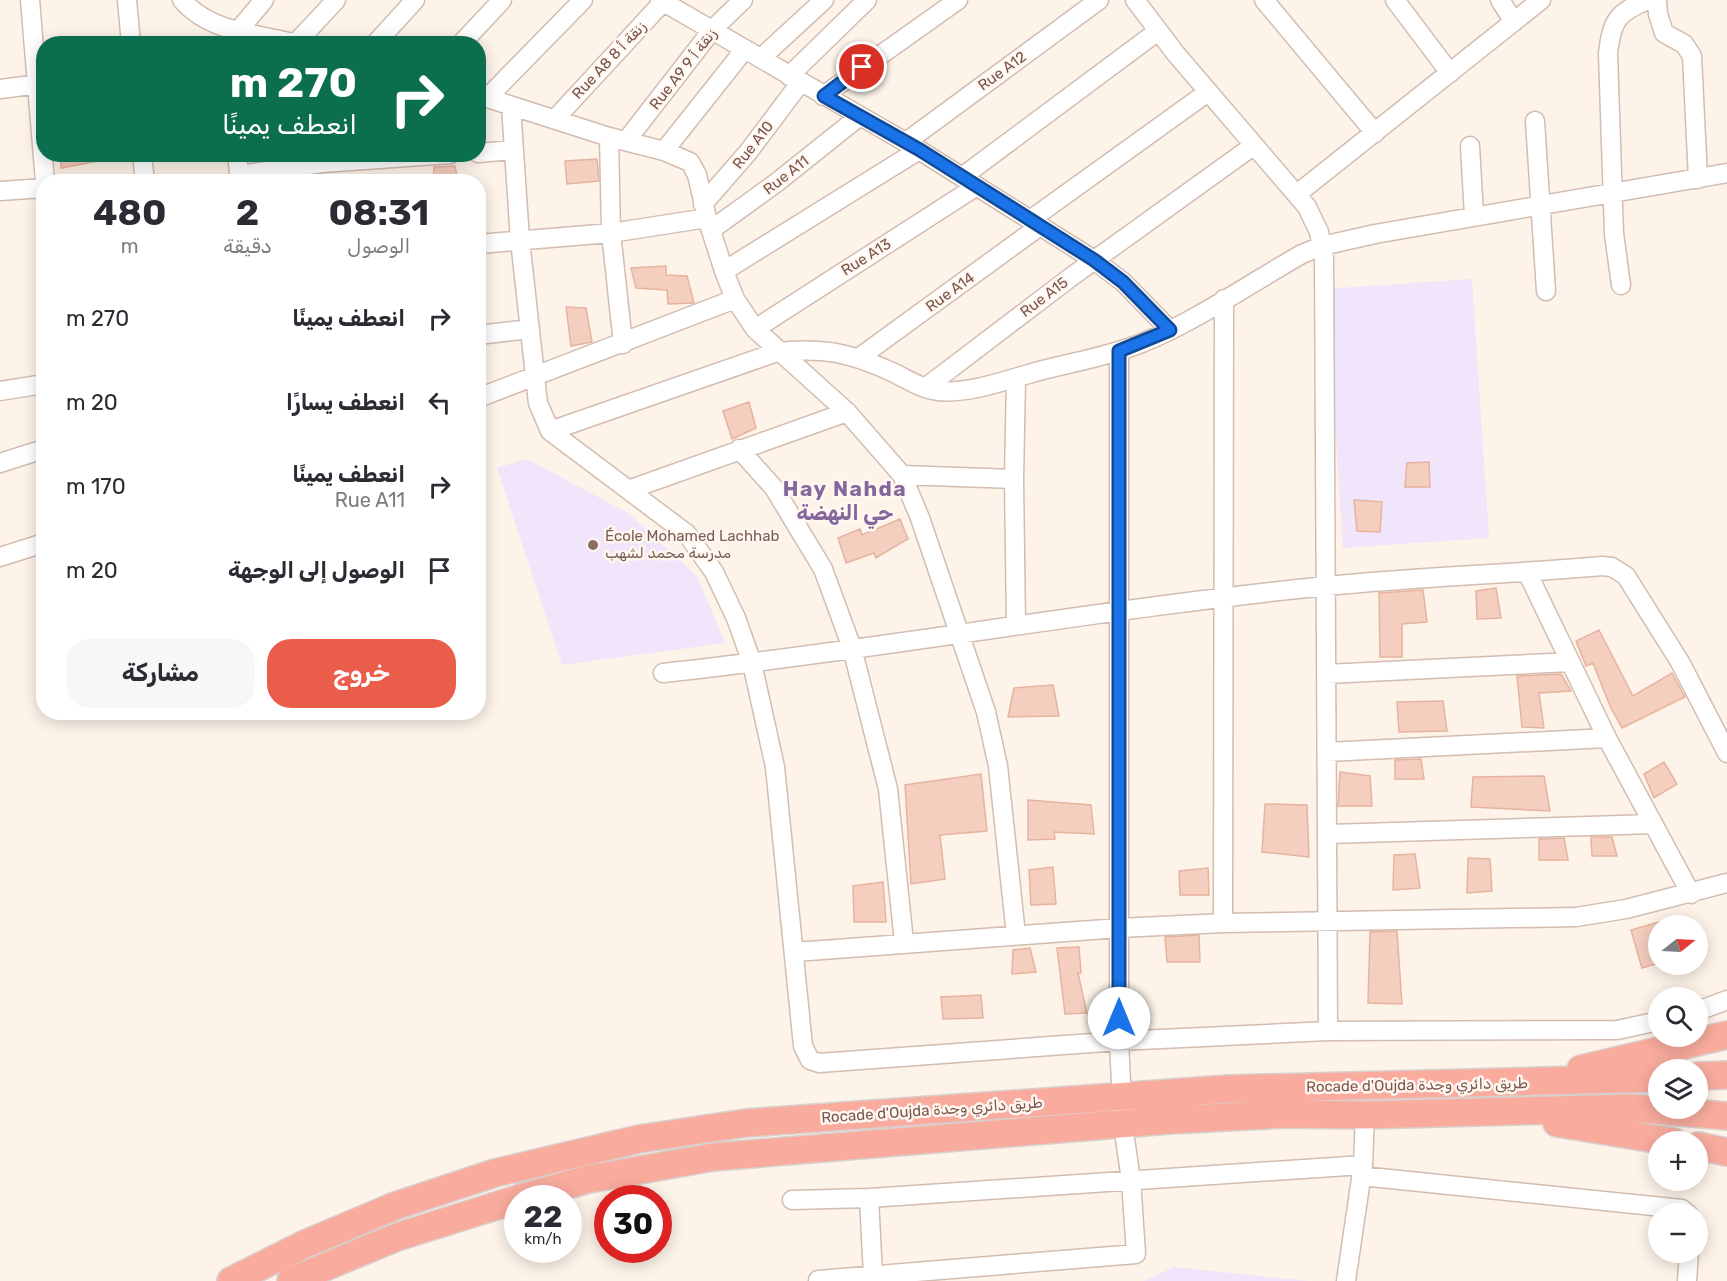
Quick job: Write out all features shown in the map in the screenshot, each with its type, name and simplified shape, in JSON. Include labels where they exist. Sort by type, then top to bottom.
[{"type":"highway","points":[[1503,1084],[1701,1043],[1727,1035]]},
{"type":"highway","points":[[1708,1076],[1727,1075]]},
{"type":"highway","name":"Rocade d'Oujda طريق دائري وجدة","points":[[231,1281],[305,1244],[395,1206],[495,1173],[639,1139],[746,1123],[1228,1089],[1503,1084],[1648,1078]]},
{"type":"highway","name":"Rocade d'Oujda طريق دائري وجدة","points":[[568,1185],[589,1179],[712,1157],[1284,1114],[1497,1113],[1632,1108],[1727,1116]]},
{"type":"highway","points":[[1497,1113],[1648,1138]]},
{"type":"highway","points":[[1708,1148],[1727,1152]]},
{"type":"highway","name":"Rocade d'Oujda طريق دائري وجدة","points":[[291,1281],[397,1237],[504,1204]]},
{"type":"street","points":[[30,0],[36,56]]},
{"type":"street","points":[[127,0],[130,36]]},
{"type":"street","points":[[230,34],[264,0]]},
{"type":"street","points":[[303,36],[336,0]]},
{"type":"street","points":[[382,36],[415,0]]},
{"type":"street","points":[[468,36],[502,0]]},
{"type":"street","points":[[486,94],[583,0]]},
{"type":"street","name":"Rue A9 زنقة أ 9","points":[[618,139],[713,29],[743,0]]},
{"type":"street","points":[[761,58],[824,0]]},
{"type":"street","name":"Rue A10","points":[[707,218],[794,79],[867,0]]},
{"type":"street","points":[[824,96],[958,0]]},
{"type":"street","name":"Rue A12","points":[[724,271],[913,146],[1099,0]]},
{"type":"street","points":[[1135,0],[1208,92],[1296,194],[1311,215],[1322,246],[1326,268],[1328,1031]]},
{"type":"street","points":[[1264,0],[1375,133]]},
{"type":"street","points":[[1395,0],[1450,73]]},
{"type":"street","points":[[1500,0],[1514,22]]},
{"type":"street","points":[[1296,194],[1541,0]]},
{"type":"street","points":[[1621,285],[1611,194],[1608,63],[1611,30],[1616,19],[1624,11],[1648,0]]},
{"type":"street","points":[[1658,0],[1658,14],[1664,33],[1684,44],[1692,56],[1698,178]]},
{"type":"street","points":[[662,1],[913,146],[1094,260],[1123,282],[1170,330]]},
{"type":"street","name":"Rue A8 زنقة أ 8","points":[[555,119],[662,1]]},
{"type":"street","points":[[188,2],[230,34],[245,36]]},
{"type":"street","name":"Rue A13","points":[[754,329],[970,181],[1158,31]]},
{"type":"street","points":[[664,151],[746,49]]},
{"type":"street","points":[[0,89],[36,84]]},
{"type":"street","name":"Rue A14","points":[[860,357],[1208,92]]},
{"type":"street","points":[[486,98],[664,151],[690,162],[694,167],[724,271],[735,299],[754,329],[777,352],[847,412],[902,475],[920,518],[986,712],[998,766],[1016,935]]},
{"type":"street","points":[[511,106],[512,150],[520,240],[538,403],[550,430],[631,489],[687,534],[714,572],[736,618],[752,663],[775,767],[803,1046],[808,1058],[819,1063],[1119,1041],[1328,1031],[1617,1030],[1648,1023]]},
{"type":"street","name":"Rue A11","points":[[707,218],[860,117]]},
{"type":"street","points":[[1534,122],[1538,206],[1546,291]]},
{"type":"street","points":[[618,139],[611,233],[623,344]]},
{"type":"street","name":"Rue A15","points":[[925,388],[1094,260],[1253,146]]},
{"type":"street","points":[[1470,146],[1474,216]]},
{"type":"street","points":[[486,152],[512,150]]},
{"type":"street","points":[[257,174],[309,162]]},
{"type":"street","points":[[550,430],[777,352],[822,350],[860,357],[925,388],[948,391],[1016,378],[1119,351],[1170,330],[1302,254],[1322,246],[1474,216],[1727,173]]},
{"type":"street","points":[[0,191],[36,189]]},
{"type":"street","points":[[486,243],[611,233],[707,218]]},
{"type":"street","points":[[486,395],[735,299]]},
{"type":"street","points":[[1223,923],[1224,299]]},
{"type":"street","points":[[486,335],[530,329]]},
{"type":"street","points":[[818,1280],[1136,1254],[1131,1180],[1123,1125],[1119,1041],[1119,351]]},
{"type":"street","points":[[1016,378],[1014,479],[1016,625]]},
{"type":"street","points":[[0,391],[36,385]]},
{"type":"street","points":[[631,489],[739,448],[847,412]]},
{"type":"street","points":[[739,448],[774,488],[823,569],[852,648],[888,789],[904,942]]},
{"type":"street","points":[[0,463],[36,452]]},
{"type":"street","points":[[902,475],[1014,479]]},
{"type":"street","points":[[0,557],[36,546]]},
{"type":"street","points":[[663,673],[752,663],[1016,625],[1328,586],[1602,566],[1619,569],[1626,576],[1680,662],[1727,753]]},
{"type":"street","points":[[1527,572],[1607,738],[1691,894]]},
{"type":"street","points":[[1326,674],[1570,662]]},
{"type":"street","points":[[1328,752],[1607,738]]},
{"type":"street","points":[[1329,834],[1653,824]]},
{"type":"street","points":[[795,952],[904,942],[1223,923],[1576,916],[1626,909],[1727,883]]},
{"type":"street","points":[[1708,1007],[1727,1000]]},
{"type":"street","points":[[1346,1281],[1362,1170],[1365,1115]]},
{"type":"street","points":[[792,1200],[869,1198],[1131,1180],[1362,1170],[1648,1206]]},
{"type":"street","points":[[869,1198],[873,1275]]},
{"type":"street","points":[[1687,1281],[1688,1263]]},
{"type":"shaded area","points":[[1472,279],[1489,538],[1343,548],[1326,289]]},
{"type":"shaded area","name":"École Mohamed Lachhab مدرسة محمد لشهب","points":[[527,459],[628,513],[697,576],[725,643],[562,665],[497,468]]},
{"type":"shaded area","points":[[1174,1267],[1308,1281],[1144,1281]]},
{"type":"building","points":[[597,159],[599,181],[567,184],[565,161]]},
{"type":"building","points":[[61,162],[94,162],[61,168]]},
{"type":"building","points":[[455,166],[456,174],[434,174],[434,167]]},
{"type":"building","points":[[666,266],[666,275],[687,276],[694,303],[668,304],[667,290],[636,288],[631,268]]},
{"type":"building","points":[[566,307],[586,308],[592,342],[571,346]]},
{"type":"building","points":[[749,402],[756,428],[732,439],[723,411]]},
{"type":"building","points":[[1429,462],[1430,487],[1405,487],[1407,463]]},
{"type":"building","points":[[1354,500],[1382,502],[1380,532],[1357,531]]},
{"type":"building","points":[[900,519],[908,539],[876,558],[874,553],[846,563],[838,538],[860,529],[862,535]]},
{"type":"building","points":[[1496,588],[1501,618],[1477,619],[1476,591]]},
{"type":"building","points":[[1423,590],[1427,622],[1402,624],[1402,657],[1380,657],[1379,593]]},
{"type":"building","points":[[1599,630],[1633,696],[1672,673],[1685,697],[1622,728],[1610,706],[1593,663],[1586,666],[1576,641]]},
{"type":"building","points":[[1561,674],[1571,691],[1539,693],[1544,728],[1522,727],[1517,676]]},
{"type":"building","points":[[1053,685],[1059,716],[1008,717],[1014,688]]},
{"type":"building","points":[[1443,701],[1447,731],[1399,732],[1397,702]]},
{"type":"building","points":[[1421,759],[1424,779],[1395,779],[1395,760]]},
{"type":"building","points":[[1664,762],[1677,784],[1654,798],[1644,774]]},
{"type":"building","points":[[1340,772],[1370,776],[1372,806],[1338,806]]},
{"type":"building","points":[[981,774],[987,831],[940,835],[945,879],[911,884],[905,785]]},
{"type":"building","points":[[1544,776],[1550,811],[1471,807],[1473,777]]},
{"type":"building","points":[[1028,800],[1091,805],[1094,834],[1054,832],[1055,839],[1028,840]]},
{"type":"building","points":[[1265,804],[1307,805],[1309,857],[1262,852]]},
{"type":"building","points":[[1591,837],[1612,837],[1617,856],[1592,856]]},
{"type":"building","points":[[1564,838],[1568,860],[1539,860],[1539,839]]},
{"type":"building","points":[[1415,854],[1420,888],[1393,890],[1394,855]]},
{"type":"building","points":[[1468,858],[1490,859],[1492,891],[1467,893]]},
{"type":"building","points":[[1053,867],[1056,904],[1031,905],[1029,870]]},
{"type":"building","points":[[1208,868],[1209,895],[1180,895],[1179,871]]},
{"type":"building","points":[[883,882],[886,922],[854,922],[853,886]]},
{"type":"building","points":[[1648,925],[1648,966],[1642,968],[1631,930]]},
{"type":"building","points":[[1397,931],[1402,1004],[1368,1003],[1370,932]]},
{"type":"building","points":[[1199,935],[1200,962],[1167,962],[1165,937]]},
{"type":"building","points":[[1079,947],[1081,973],[1078,973],[1087,1013],[1065,1014],[1057,948]]},
{"type":"building","points":[[1030,948],[1036,972],[1012,974],[1013,950]]},
{"type":"building","points":[[981,995],[983,1018],[943,1019],[941,997]]},
{"type":"place","name":"École Mohamed Lachhab مدرسة محمد لشهب","points":[[593,545]]},
{"type":"district","name":"Hay Nahda حي النهضة","points":[[845,501]]},
{"type":"route","points":[[862,67],[824,96],[920,150],[1094,260],[1123,282],[1170,330],[1119,351],[1119,1018]]}]
